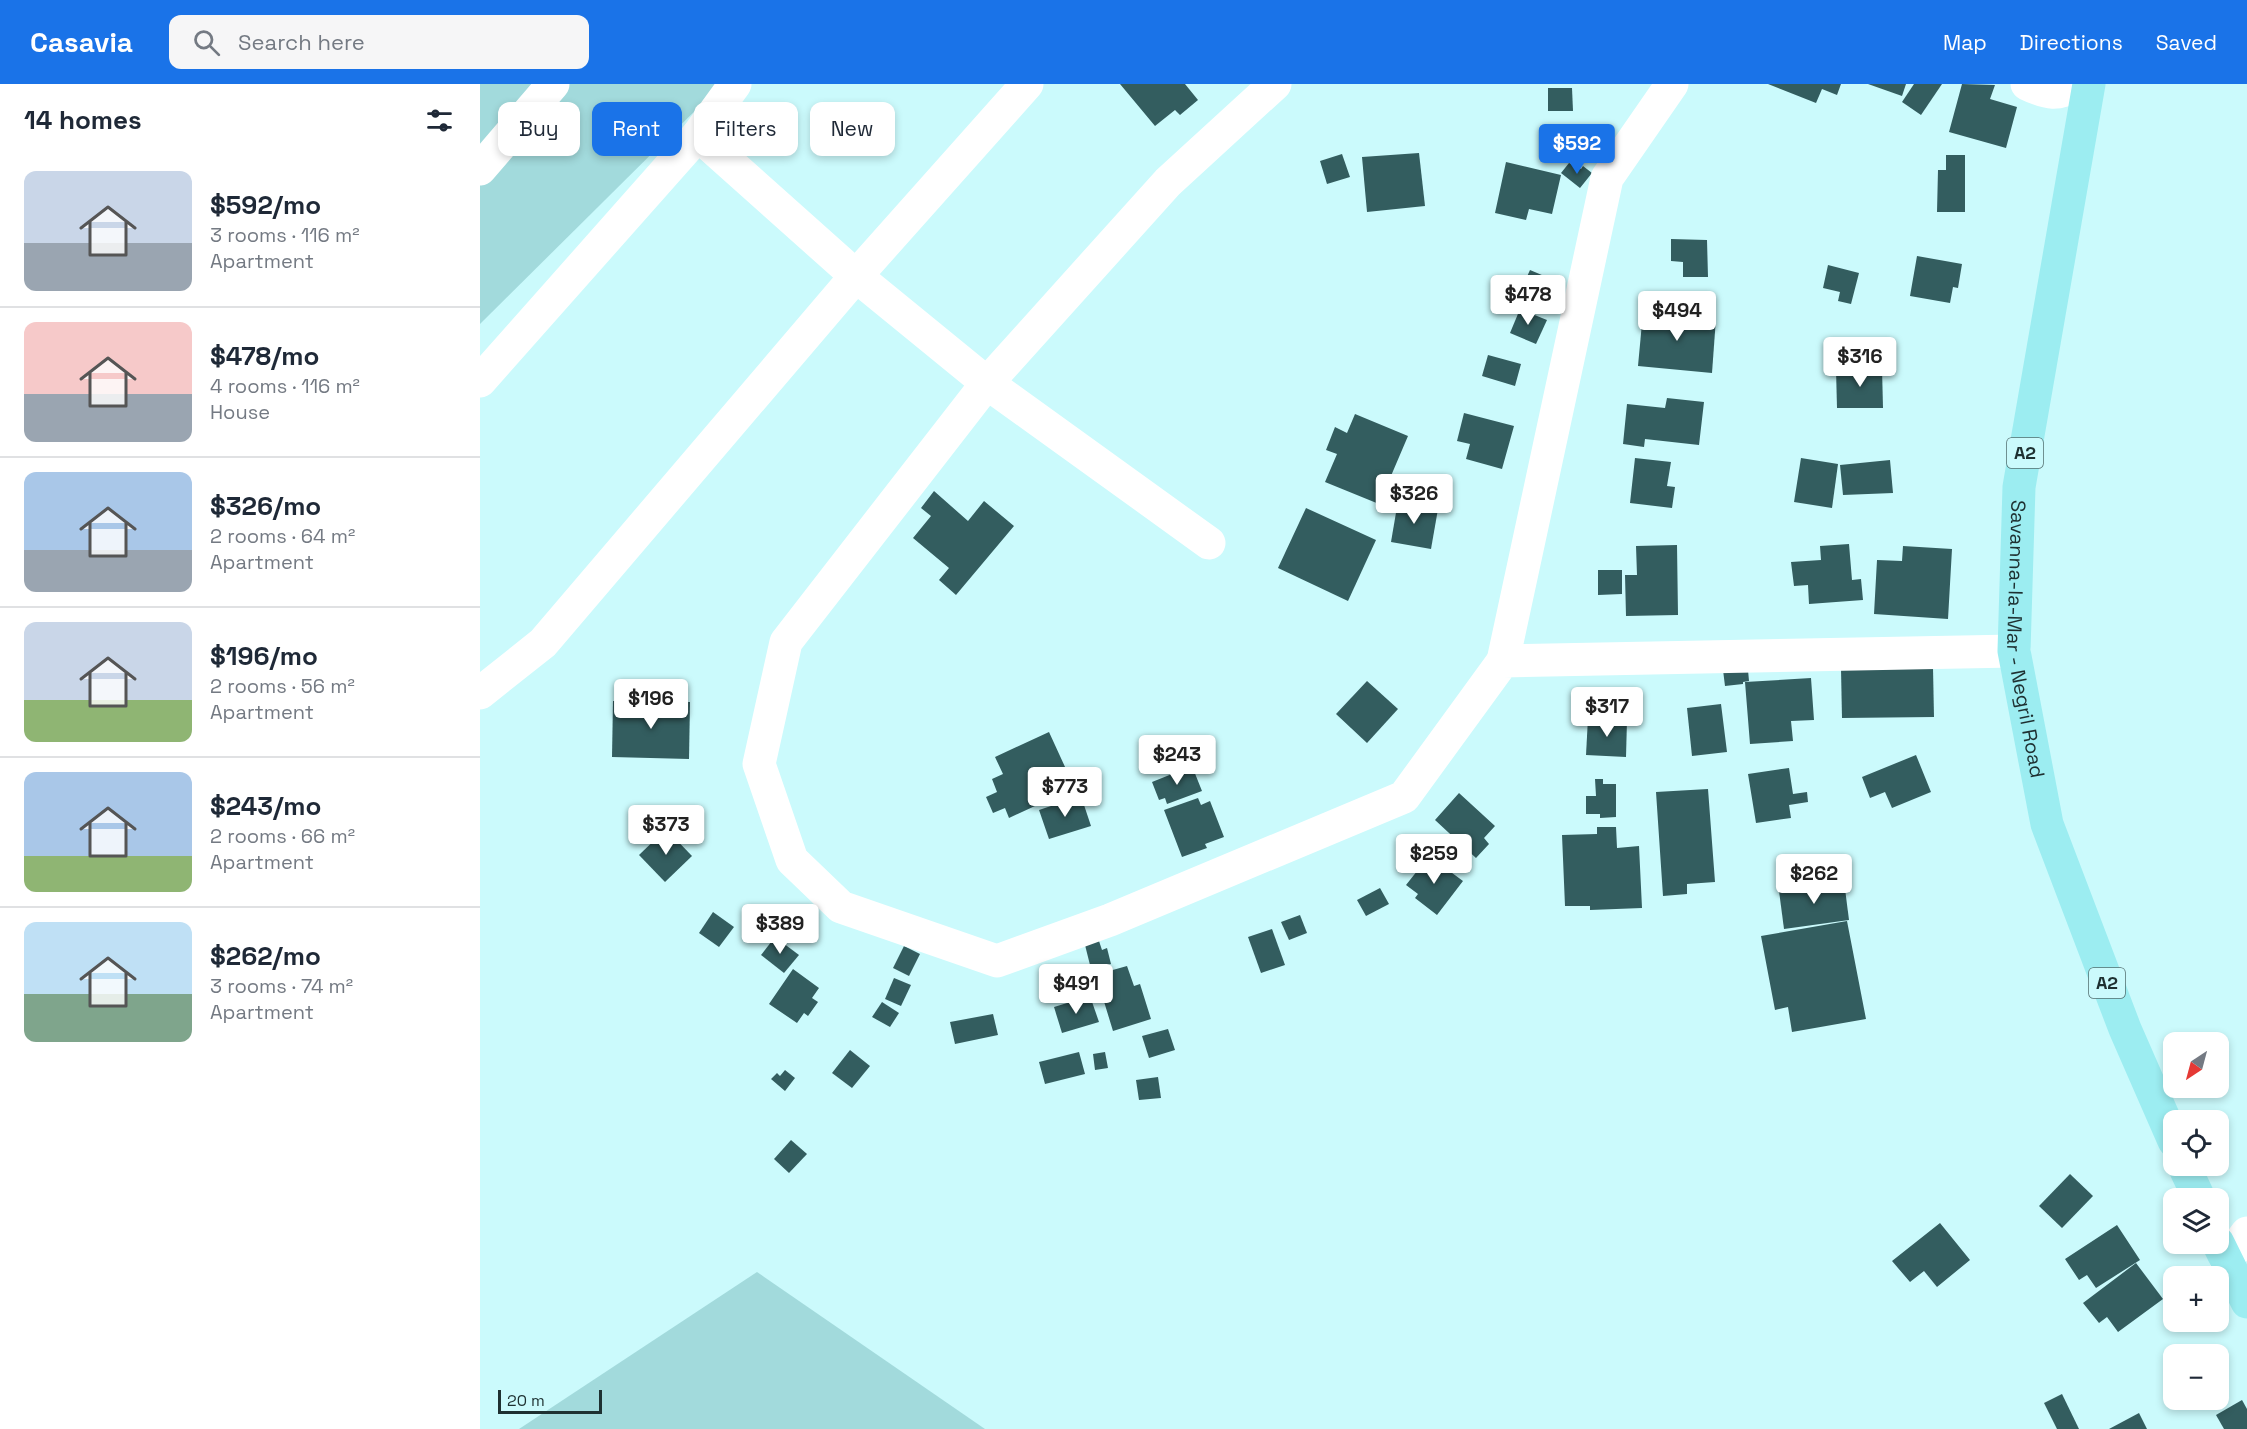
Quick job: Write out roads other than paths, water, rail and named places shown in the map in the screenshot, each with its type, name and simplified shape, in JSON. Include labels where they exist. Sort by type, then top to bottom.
[{"type":"main road","name":"Savanna-la-Mar - Negril Road","points":[[2089,84],[2019,487],[2014,651],[2047,824],[2125,1029],[2163,1116]]},
{"type":"main road","points":[[2223,1254],[2247,1302]]},
{"type":"street","points":[[480,170],[553,84]]},
{"type":"street","points":[[722,102],[735,84]]},
{"type":"street","points":[[480,693],[543,643],[856,276],[1027,84]]},
{"type":"street","points":[[1275,84],[1168,182],[987,383],[786,642],[759,764],[792,861],[842,907],[997,961],[1110,920],[1404,797],[1503,661],[1608,178],[1672,84]]},
{"type":"street","points":[[2027,84],[2044,92],[2063,93],[2079,84]]},
{"type":"street","points":[[480,381],[694,140]]},
{"type":"street","points":[[722,156],[856,276],[987,383],[1209,543]]},
{"type":"street","points":[[1503,661],[2014,651]]},
{"type":"street","points":[[2229,1247],[2247,1233]]}]
